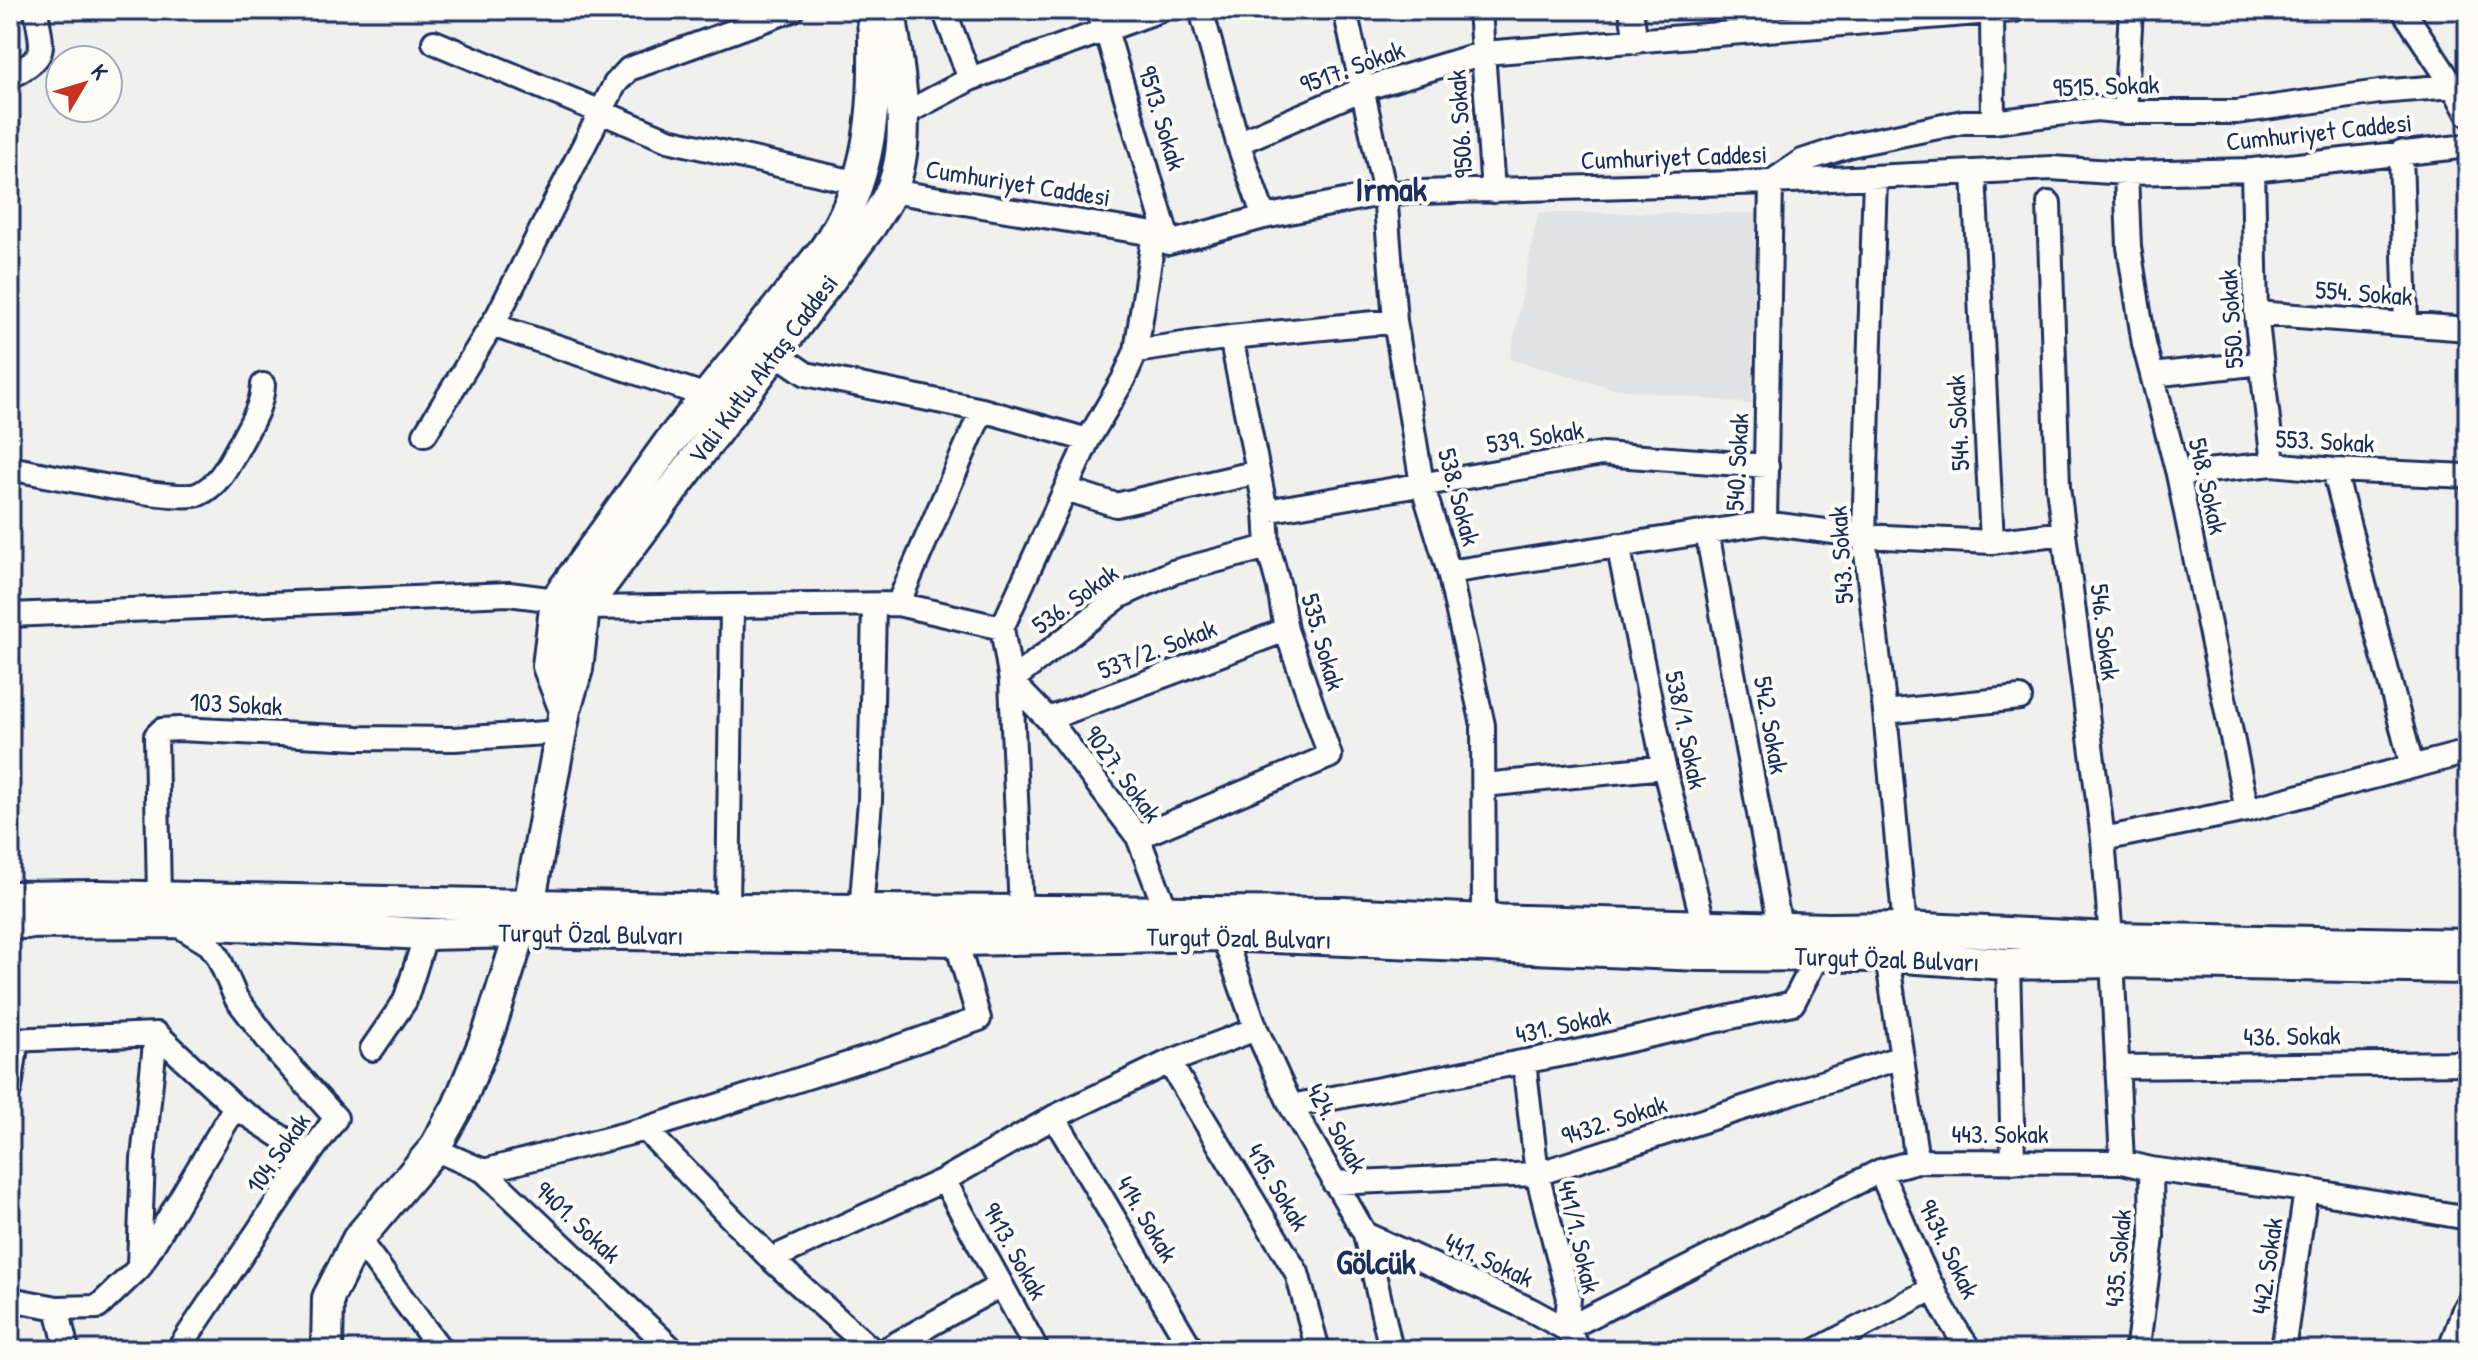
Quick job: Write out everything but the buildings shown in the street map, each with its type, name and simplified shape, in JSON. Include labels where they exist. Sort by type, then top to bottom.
[{"type":"street","points":[[10,77],[36,62],[42,51],[36,10]]},
{"type":"street","points":[[425,434],[492,325],[615,84],[629,69],[792,10]]},
{"type":"street","name":"Vali Kutlu Aktaş Caddesi","points":[[563,721],[548,666],[570,604],[669,443],[825,249],[844,220],[859,183],[873,119],[875,27],[872,10]]},
{"type":"street","name":"Vali Kutlu Aktaş Caddesi","points":[[570,604],[774,352],[871,225],[891,191],[902,147],[904,114],[890,10]]},
{"type":"street","points":[[944,10],[970,79]]},
{"type":"street","points":[[904,114],[970,79],[1101,20],[1161,10]]},
{"type":"street","points":[[1201,10],[1238,143],[1264,217]]},
{"type":"street","name":"538. Sokak","points":[[1345,10],[1385,193],[1395,321],[1422,484],[1449,572],[1483,725],[1484,920]]},
{"type":"street","name":"9506. Sokak","points":[[1480,10],[1493,191]]},
{"type":"street","points":[[1631,10],[1636,42]]},
{"type":"street","points":[[2125,112],[2131,10]]},
{"type":"street","points":[[2403,10],[2468,114]]},
{"type":"street","points":[[1993,122],[2000,11]]},
{"type":"street","name":"9517. Sokak","points":[[1238,143],[1363,89],[1484,53],[2000,11]]},
{"type":"street","name":"9513. Sokak","points":[[1101,20],[1162,238]]},
{"type":"street","points":[[434,42],[668,140],[891,191]]},
{"type":"street","name":"9515. Sokak","points":[[1771,182],[1802,161],[1851,145],[1963,122],[1993,122],[2097,109],[2237,112],[2379,92],[2453,86]]},
{"type":"street","name":"Cumhuriyet Caddesi","points":[[891,191],[1162,238],[1385,193],[1771,182],[2051,168],[2126,173],[2253,170],[2468,146]]},
{"type":"street","points":[[2401,152],[2406,323]]},
{"type":"street","name":"550. Sokak","points":[[2253,170],[2256,313],[2273,464]]},
{"type":"street","name":"544. Sokak","points":[[1974,173],[1992,542]]},
{"type":"street","name":"548. Sokak","points":[[2126,173],[2129,247],[2144,344],[2178,474],[2247,810]]},
{"type":"street","name":"543. Sokak","points":[[1875,177],[1864,536],[1885,712],[1905,928]]},
{"type":"street","name":"540. Sokak","points":[[1449,572],[1765,523],[1771,182]]},
{"type":"street","name":"546. Sokak","points":[[2049,203],[2058,487],[2103,839],[2112,950],[2122,1162]]},
{"type":"street","points":[[1021,911],[1011,681],[1002,628],[1088,440],[1136,351],[1162,238]]},
{"type":"street","name":"554. Sokak","points":[[2256,313],[2468,329]]},
{"type":"street","points":[[1136,351],[1231,337],[1395,321]]},
{"type":"street","points":[[492,325],[707,396]]},
{"type":"street","name":"535. Sokak","points":[[1138,837],[1330,756],[1286,630],[1231,337]]},
{"type":"street","points":[[774,352],[806,374],[982,410],[1088,440]]},
{"type":"street","points":[[2152,375],[2262,363]]},
{"type":"street","points":[[10,468],[118,488],[190,497],[202,493],[221,477],[262,400],[263,385]]},
{"type":"street","points":[[898,604],[982,410]]},
{"type":"street","name":"539. Sokak","points":[[1266,511],[1602,454],[1767,466]]},
{"type":"street","name":"553. Sokak","points":[[2178,474],[2273,464],[2468,476]]},
{"type":"street","points":[[2334,470],[2412,766]]},
{"type":"street","points":[[1066,489],[1116,505],[1258,472]]},
{"type":"street","points":[[1765,523],[1864,536],[1992,542],[2064,533]]},
{"type":"street","name":"542. Sokak","points":[[1707,532],[1780,927]]},
{"type":"street","name":"538/1. Sokak","points":[[1618,545],[1664,767],[1704,926]]},
{"type":"street","name":"536. Sokak","points":[[1011,681],[1120,596],[1173,572],[1268,547]]},
{"type":"street","points":[[10,615],[509,594],[570,604],[898,604],[1002,628]]},
{"type":"street","points":[[861,911],[870,801],[874,605]]},
{"type":"street","points":[[728,909],[732,606]]},
{"type":"street","name":"537/2. Sokak","points":[[1048,719],[1286,630]]},
{"type":"street","name":"9027. Sokak","points":[[1011,681],[1048,719],[1138,837],[1167,913]]},
{"type":"street","points":[[1885,712],[2020,698]]},
{"type":"street","points":[[327,1350],[328,1298],[358,1239],[434,1149],[458,1106],[489,1031],[525,919],[563,721]]},
{"type":"street","name":"103 Sokak","points":[[166,910],[156,736],[162,730],[454,739],[563,721]]},
{"type":"street","points":[[2103,839],[2247,810],[2468,752]]},
{"type":"street","points":[[1484,785],[1664,767]]},
{"type":"street","name":"Turgut Özal Bulvarı","points":[[10,897],[426,934],[525,919],[728,909],[1343,913],[1704,926],[1905,928],[2112,950],[2468,968]]},
{"type":"street","name":"Turgut Özal Bulvarı","points":[[10,923],[166,910],[525,919],[956,940],[1223,935],[1701,955],[1887,956],[2008,964],[2112,950],[2468,945]]},
{"type":"street","name":"104 Sokak","points":[[166,910],[209,944],[218,956],[236,998],[278,1053],[336,1118],[178,1350]]},
{"type":"street","points":[[372,1049],[405,1001],[426,934]]},
{"type":"street","name":"424. Sokak","points":[[1223,935],[1256,1029],[1291,1106],[1365,1234],[1391,1350]]},
{"type":"street","points":[[484,1171],[645,1129],[979,1019],[956,940]]},
{"type":"street","name":"431. Sokak","points":[[1291,1106],[1524,1062],[1793,1003],[1818,955]]},
{"type":"street","points":[[1887,956],[1917,1161]]},
{"type":"street","points":[[2008,964],[2013,1162]]},
{"type":"street","points":[[771,1259],[944,1180],[1054,1117],[1169,1062],[1256,1029]]},
{"type":"street","points":[[10,1088],[14,1040],[156,1034],[235,1107],[309,1155]]},
{"type":"street","points":[[139,1268],[143,1159],[156,1034]]},
{"type":"street","name":"9432. Sokak","points":[[1334,1183],[1537,1174],[1902,1057]]},
{"type":"street","name":"415. Sokak","points":[[1169,1062],[1297,1273],[1318,1350]]},
{"type":"street","name":"441/1. Sokak","points":[[1524,1062],[1537,1174],[1569,1298],[1566,1329]]},
{"type":"street","name":"436. Sokak","points":[[2117,1067],[2468,1063]]},
{"type":"street","points":[[10,1299],[57,1308],[98,1307],[139,1268],[235,1107]]},
{"type":"street","name":"414. Sokak","points":[[1054,1117],[1192,1350]]},
{"type":"street","points":[[645,1129],[771,1259],[872,1350]]},
{"type":"street","name":"9401. Sokak","points":[[434,1149],[484,1171],[673,1350]]},
{"type":"street","name":"443. Sokak","points":[[1566,1329],[1880,1171],[1917,1161],[2122,1162],[2468,1218]]},
{"type":"street","name":"435. Sokak","points":[[2135,1350],[2152,1237],[2151,1169]]},
{"type":"street","name":"9434. Sokak","points":[[1880,1171],[1962,1346]]},
{"type":"street","name":"9413. Sokak","points":[[944,1180],[1035,1349]]},
{"type":"street","name":"442. Sokak","points":[[2283,1350],[2306,1190]]},
{"type":"street","name":"441. Sokak","points":[[1365,1234],[1531,1310],[1566,1329],[1580,1350]]},
{"type":"street","points":[[358,1239],[441,1350]]},
{"type":"street","points":[[885,1350],[1001,1285]]},
{"type":"street","points":[[1817,1350],[1934,1288]]},
{"type":"street","points":[[57,1308],[67,1350]]},
{"type":"street","points":[[2454,1350],[2468,1310]]},
{"type":"shaded area","points":[[1538,213],[1756,213],[1751,404],[1612,388],[1510,359]]},
{"type":"district","name":"Irmak","points":[[1391,189]]},
{"type":"district","name":"Gölcük","points":[[1376,1262]]}]
